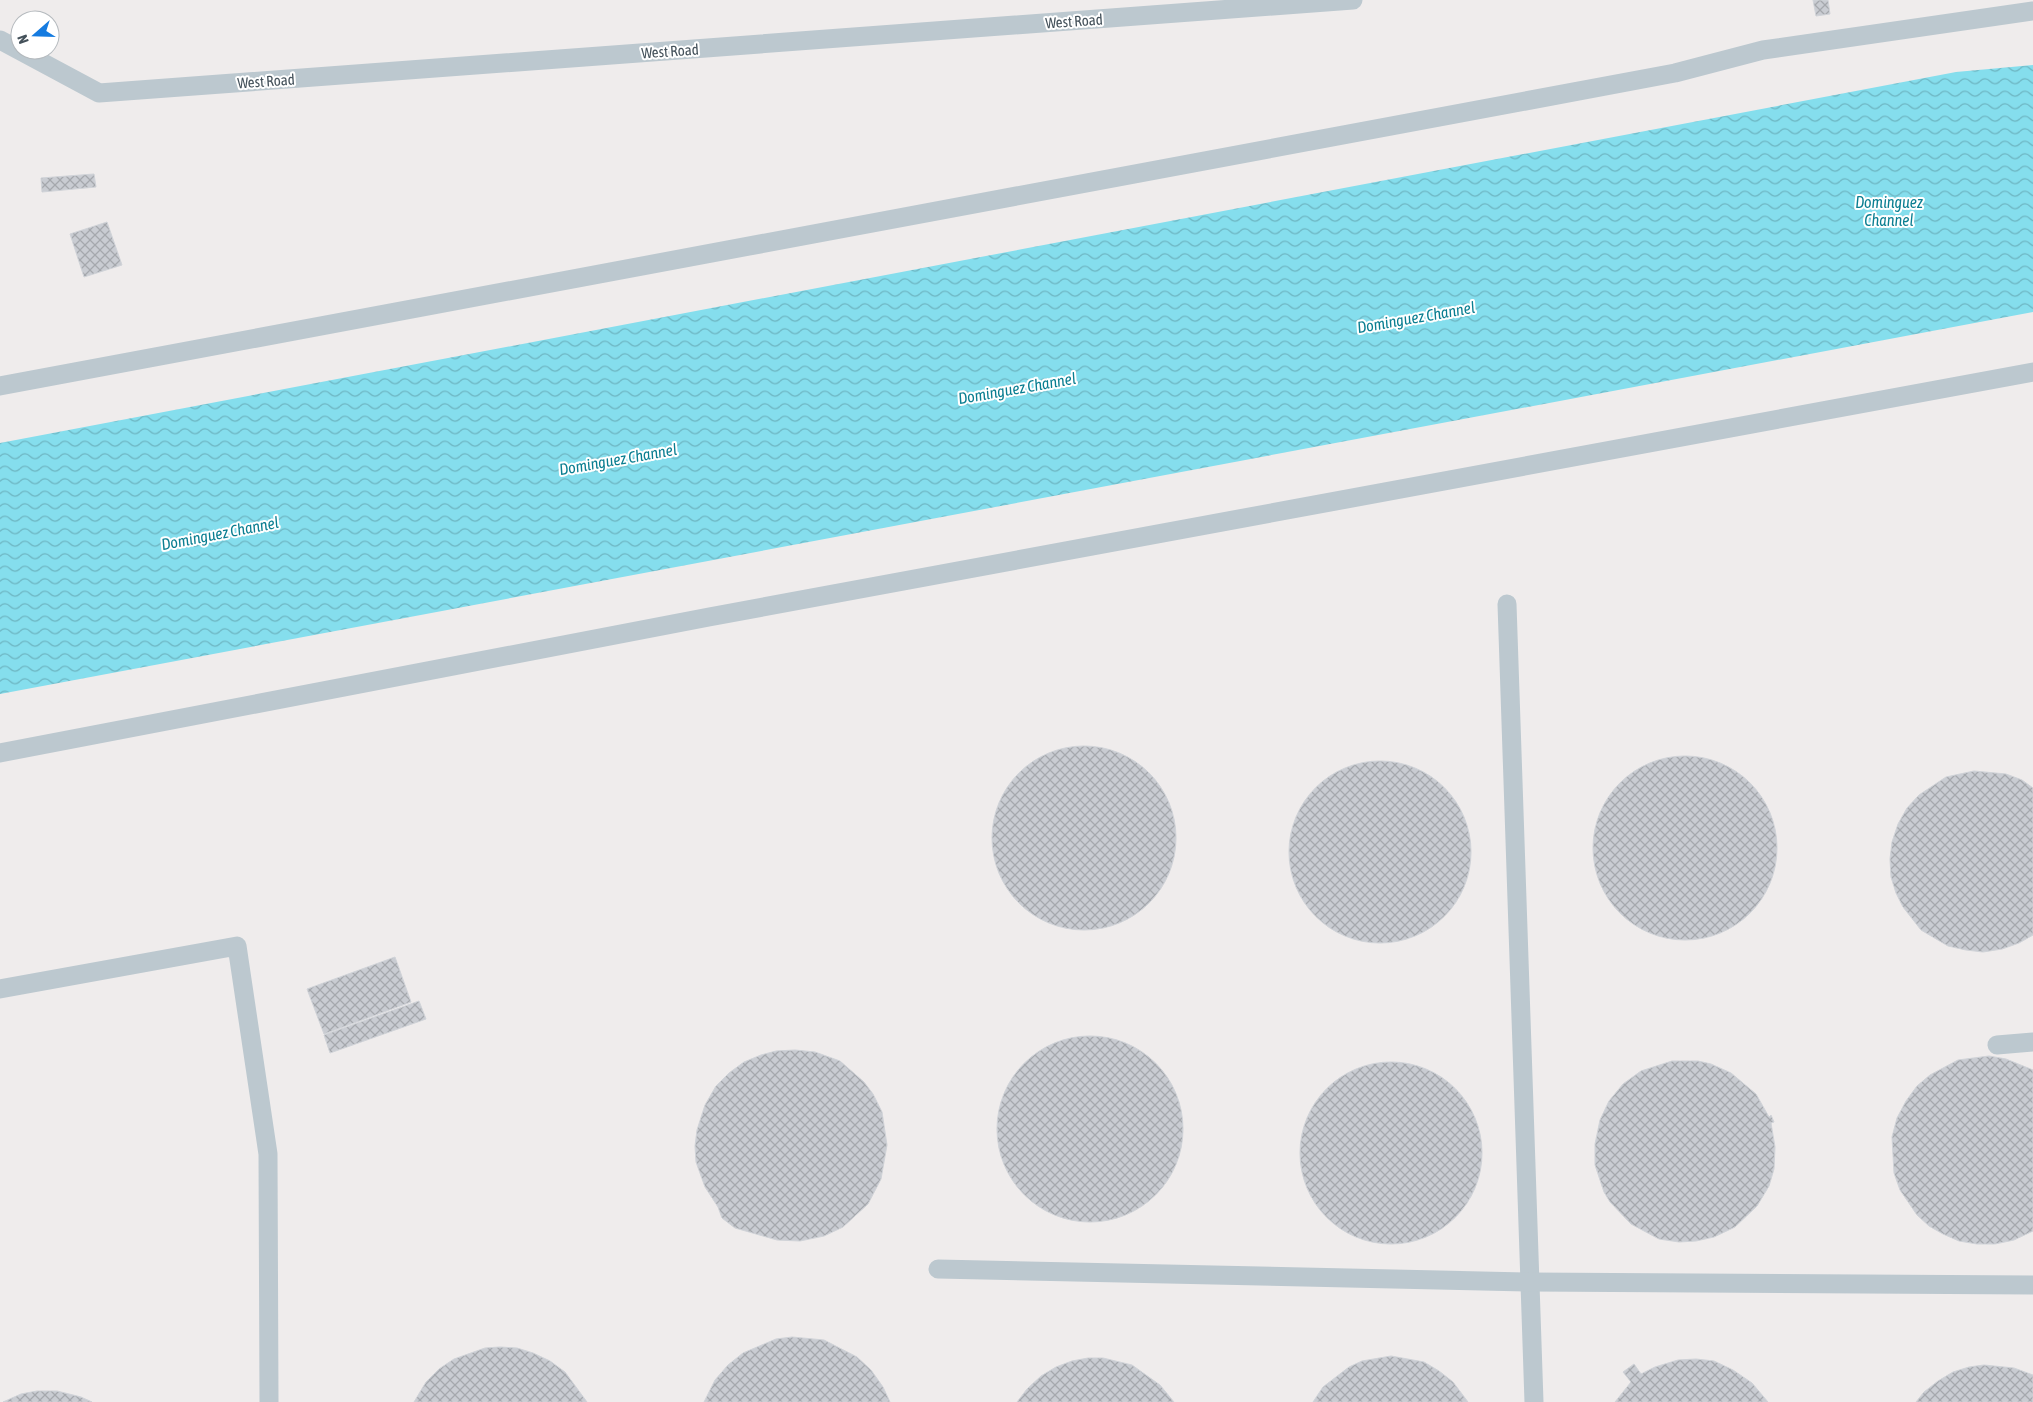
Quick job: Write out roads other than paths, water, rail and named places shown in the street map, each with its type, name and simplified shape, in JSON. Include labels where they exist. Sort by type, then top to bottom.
[{"type":"lane","name":"West Road","points":[[0,40],[98,93],[1353,0]]},
{"type":"lane","points":[[0,386],[1675,73],[1763,50],[2033,11]]},
{"type":"lane","points":[[0,753],[699,618],[2033,372]]},
{"type":"lane","points":[[1507,604],[1534,1402]]},
{"type":"lane","points":[[0,989],[237,946],[268,1154],[269,1402]]},
{"type":"lane","points":[[1997,1045],[2033,1042]]},
{"type":"lane","points":[[938,1270],[1530,1282],[2033,1285]]},
{"type":"water","name":"Dominguez Channel","points":[[2033,65],[2033,312],[0,694],[0,443],[1956,72]]}]
